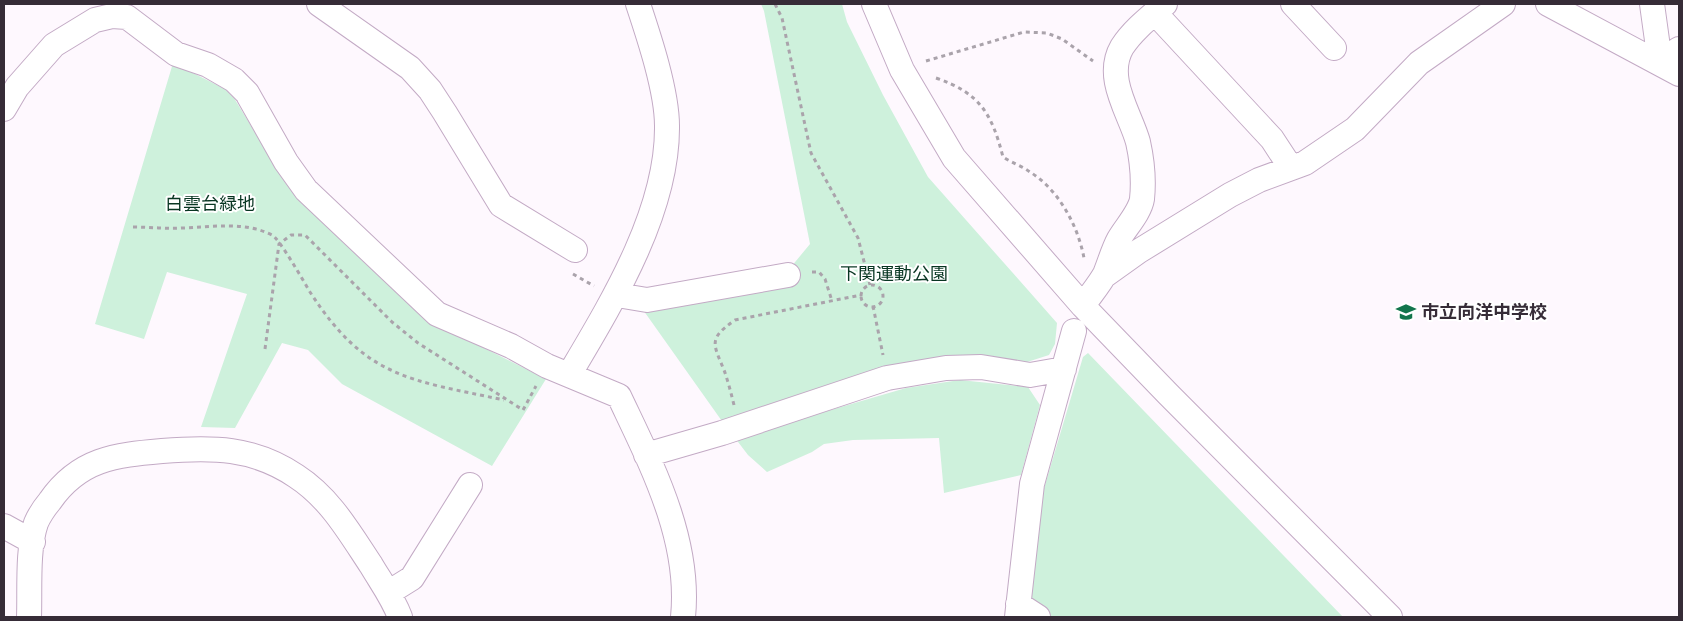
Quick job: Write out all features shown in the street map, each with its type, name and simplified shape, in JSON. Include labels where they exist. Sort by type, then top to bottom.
[{"type":"street","points":[[318,4],[410,68],[430,90],[501,205],[575,250]]},
{"type":"street","points":[[569,375],[617,295],[654,205],[665,158],[667,124],[661,87],[638,4]]},
{"type":"street","points":[[874,4],[902,70],[954,158],[1083,306],[1390,617]]},
{"type":"street","points":[[1293,4],[1334,48]]},
{"type":"street","points":[[1104,276],[1139,251],[1230,195],[1259,180],[1305,163],[1355,129],[1419,63],[1503,4]]},
{"type":"street","points":[[1548,4],[1670,68]]},
{"type":"street","points":[[1652,4],[1670,68]]},
{"type":"street","points":[[1083,306],[1104,276],[1118,241],[1141,202],[1143,179],[1137,140],[1121,100],[1116,70],[1122,48],[1136,31],[1160,8],[1272,139],[1292,168]]},
{"type":"street","points":[[4,109],[16,87],[54,45],[95,20],[112,16],[127,17],[176,54],[208,64],[234,80],[247,93],[286,162],[306,190],[437,314],[619,396],[646,454],[664,499],[675,536],[684,579],[683,617]]},
{"type":"street","points":[[1670,68],[1679,49]]},
{"type":"street","points":[[617,295],[647,300],[796,274]]},
{"type":"street","points":[[1038,617],[1017,611],[1032,484],[1074,331]]},
{"type":"street","points":[[646,454],[747,424],[887,378],[946,368],[980,367],[1030,375],[1064,369]]},
{"type":"street","points":[[29,617],[33,542],[36,523],[55,494],[72,477],[91,464],[107,458],[196,449],[238,451],[280,466],[321,495],[350,533],[388,593],[400,617]]},
{"type":"street","points":[[388,593],[412,578],[470,485]]},
{"type":"street","points":[[4,526],[33,542]]},
{"type":"path","points":[[775,4],[782,18],[811,153],[858,238],[870,285]]},
{"type":"path","points":[[926,61],[1024,32],[1039,33],[1062,39],[1102,68],[1116,70]]},
{"type":"path","points":[[936,78],[963,89],[981,104],[998,135],[1003,157],[1031,172],[1052,192],[1069,215],[1082,244],[1085,260]]},
{"type":"path","points":[[133,227],[181,228],[247,225],[275,236],[325,316],[356,348],[377,364],[399,376],[431,385],[507,400]]},
{"type":"path","points":[[265,349],[279,244],[291,235],[305,235],[399,327],[418,343],[523,410]]},
{"type":"path","points":[[575,250],[568,270],[589,284],[617,295]]},
{"type":"path","points":[[796,274],[819,272],[830,288],[832,300]]},
{"type":"path","points":[[870,285],[877,286],[883,295],[880,302],[873,306],[865,304],[861,295],[864,288],[870,285]]},
{"type":"path","points":[[747,424],[735,406],[723,369],[715,353],[716,338],[723,328],[735,320],[861,295]]},
{"type":"path","points":[[873,306],[887,378]]},
{"type":"green space","name":"下関運動公園","points":[[761,4],[842,4],[847,22],[883,95],[928,177],[1057,323],[1055,344],[1049,355],[1024,363],[937,359],[885,366],[733,418],[724,424],[641,307],[791,267],[810,244],[764,11]]},
{"type":"green space","name":"白雲台緑地","points":[[173,63],[225,89],[234,98],[275,165],[298,197],[367,265],[432,322],[546,379],[492,466],[342,384],[308,350],[282,343],[235,428],[201,427],[247,294],[167,272],[144,339],[95,324]]},
{"type":"green space","points":[[1088,353],[1343,617],[1029,617],[1037,512],[1083,357]]},
{"type":"green space","points":[[960,380],[1028,387],[1040,405],[1021,475],[944,493],[939,438],[853,440],[824,444],[812,452],[767,472],[748,455],[735,438],[906,388]]},
{"type":"place","name":"市立向洋中学校","points":[[1406,312]]}]
